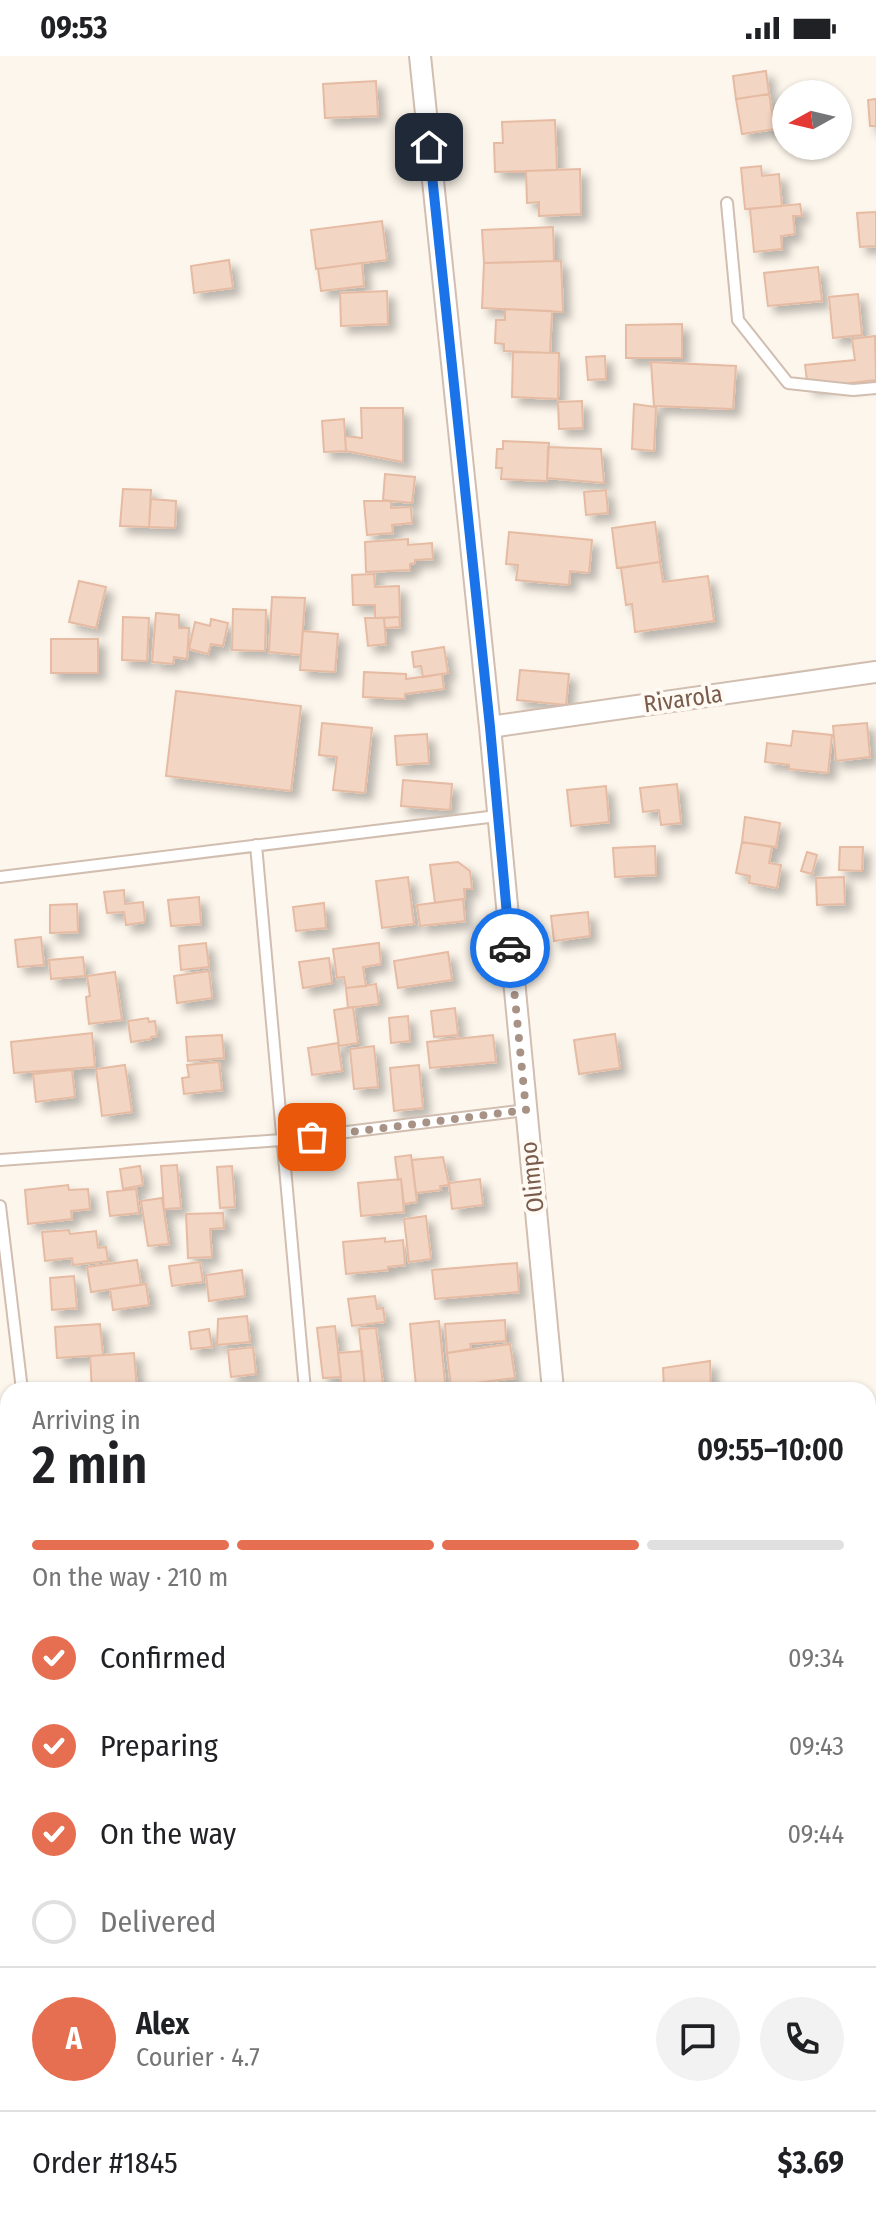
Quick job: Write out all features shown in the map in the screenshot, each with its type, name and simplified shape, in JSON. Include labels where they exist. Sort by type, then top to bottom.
[{"type":"street","name":"Olimpo","points":[[420,56],[490,727],[526,1110],[545,1382]]},
{"type":"street","name":"Rivarola","points":[[490,727],[876,672]]},
{"type":"lane","points":[[727,203],[738,320],[788,383],[853,390],[876,388]]},
{"type":"lane","points":[[0,877],[497,816]]},
{"type":"lane","points":[[256,845],[304,1382]]},
{"type":"lane","points":[[0,1160],[281,1140],[526,1110]]},
{"type":"lane","points":[[0,1206],[21,1382]]},
{"type":"building","points":[[766,71],[769,94],[736,99],[733,76]]},
{"type":"building","points":[[376,81],[378,116],[325,118],[323,84]]},
{"type":"building","points":[[769,94],[772,129],[742,134],[736,99]]},
{"type":"building","points":[[876,99],[876,126],[870,126],[868,100]]},
{"type":"building","points":[[555,120],[557,170],[495,172],[494,143],[503,143],[502,122]]},
{"type":"building","points":[[761,166],[762,176],[779,174],[782,206],[745,209],[741,168]]},
{"type":"building","points":[[580,169],[581,214],[539,216],[539,202],[527,203],[526,171]]},
{"type":"building","points":[[800,204],[802,216],[793,216],[795,234],[781,236],[782,249],[754,252],[750,209]]},
{"type":"building","points":[[876,212],[876,246],[860,247],[857,213]]},
{"type":"building","points":[[382,221],[387,260],[316,269],[311,230]]},
{"type":"building","points":[[553,227],[554,261],[484,263],[482,230]]},
{"type":"building","points":[[229,260],[233,288],[194,293],[191,266]]},
{"type":"building","points":[[561,261],[563,312],[482,308],[484,263]]},
{"type":"building","points":[[362,263],[364,286],[321,291],[318,269]]},
{"type":"building","points":[[818,267],[822,301],[768,306],[764,273]]},
{"type":"building","points":[[387,291],[388,324],[341,326],[340,293]]},
{"type":"building","points":[[858,294],[862,335],[833,338],[829,297]]},
{"type":"building","points":[[505,309],[552,311],[550,353],[504,351],[504,344],[495,343],[496,320],[505,320]]},
{"type":"building","points":[[682,324],[682,358],[626,358],[626,325]]},
{"type":"building","points":[[875,336],[876,380],[808,388],[805,365],[855,360],[852,339]]},
{"type":"building","points":[[513,352],[559,353],[558,399],[512,397]]},
{"type":"building","points":[[605,356],[606,379],[588,380],[586,357]]},
{"type":"building","points":[[651,362],[736,366],[733,409],[654,406]]},
{"type":"building","points":[[582,401],[583,428],[559,429],[558,402]]},
{"type":"building","points":[[634,404],[656,407],[654,451],[632,449]]},
{"type":"building","points":[[361,408],[403,408],[403,462],[346,451],[345,436],[362,438]]},
{"type":"building","points":[[344,419],[346,451],[324,452],[322,421]]},
{"type":"building","points":[[503,441],[549,443],[547,481],[501,479],[502,468],[496,468],[497,449],[503,449]]},
{"type":"building","points":[[548,447],[601,449],[604,483],[547,478]]},
{"type":"building","points":[[385,474],[415,477],[412,503],[383,500]]},
{"type":"building","points":[[123,489],[151,490],[149,527],[120,526]]},
{"type":"building","points":[[606,490],[608,513],[586,515],[584,492]]},
{"type":"building","points":[[151,499],[176,501],[175,528],[149,527]]},
{"type":"building","points":[[364,501],[391,501],[391,508],[411,507],[412,523],[392,525],[393,533],[367,535]]},
{"type":"building","points":[[655,522],[660,562],[617,568],[612,528]]},
{"type":"building","points":[[509,532],[592,540],[589,573],[570,571],[569,585],[516,580],[518,565],[506,564]]},
{"type":"building","points":[[408,539],[408,545],[432,543],[433,559],[415,560],[410,564],[410,570],[366,572],[365,542]]},
{"type":"building","points":[[660,562],[663,582],[708,576],[714,621],[635,632],[632,604],[626,605],[621,568]]},
{"type":"building","points":[[374,574],[375,587],[399,586],[400,617],[375,618],[375,605],[353,605],[352,575]]},
{"type":"building","points":[[79,581],[106,587],[96,628],[69,622]]},
{"type":"building","points":[[272,597],[305,598],[301,655],[269,652]]},
{"type":"building","points":[[233,609],[266,610],[265,651],[232,650]]},
{"type":"building","points":[[156,613],[179,615],[179,628],[189,628],[187,659],[174,657],[173,664],[152,662]]},
{"type":"building","points":[[123,617],[149,618],[147,661],[122,660]]},
{"type":"building","points":[[399,617],[400,627],[385,628],[384,618]]},
{"type":"building","points":[[365,618],[384,618],[386,644],[368,646]]},
{"type":"building","points":[[211,619],[228,623],[223,646],[211,644],[208,654],[189,649],[195,622],[210,626]]},
{"type":"building","points":[[303,631],[338,634],[335,672],[300,670]]},
{"type":"building","points":[[51,639],[98,639],[98,673],[51,673]]},
{"type":"building","points":[[444,647],[448,673],[423,677],[421,666],[414,667],[412,652]]},
{"type":"building","points":[[520,670],[569,674],[566,705],[517,700]]},
{"type":"building","points":[[364,672],[406,674],[406,679],[442,674],[444,689],[405,694],[405,699],[363,697]]},
{"type":"building","points":[[176,691],[301,706],[291,791],[166,776]]},
{"type":"building","points":[[322,723],[372,728],[365,793],[333,790],[337,757],[319,755]]},
{"type":"building","points":[[867,723],[870,757],[836,761],[833,726]]},
{"type":"building","points":[[793,731],[832,735],[828,773],[789,769],[789,765],[765,762],[767,743],[791,746]]},
{"type":"building","points":[[427,734],[429,763],[397,765],[395,736]]},
{"type":"building","points":[[403,780],[452,784],[450,810],[401,806]]},
{"type":"building","points":[[677,784],[681,823],[661,825],[659,810],[643,812],[640,788]]},
{"type":"building","points":[[606,786],[609,822],[571,826],[567,790]]},
{"type":"building","points":[[745,817],[780,823],[776,847],[742,842]]},
{"type":"building","points":[[742,842],[772,847],[769,863],[781,865],[777,888],[749,883],[750,876],[736,873]]},
{"type":"building","points":[[655,846],[656,875],[615,877],[613,848]]},
{"type":"building","points":[[840,847],[863,847],[862,871],[839,870]]},
{"type":"building","points":[[807,852],[817,855],[812,874],[801,871]]},
{"type":"building","points":[[458,862],[470,871],[472,889],[464,889],[465,899],[435,903],[430,865]]},
{"type":"building","points":[[408,877],[414,924],[382,928],[376,881]]},
{"type":"building","points":[[844,877],[845,904],[817,905],[816,878]]},
{"type":"building","points":[[124,890],[125,904],[143,902],[145,922],[126,925],[124,912],[107,913],[104,892]]},
{"type":"building","points":[[199,897],[201,924],[171,926],[168,900]]},
{"type":"building","points":[[463,899],[465,921],[420,926],[417,905]]},
{"type":"building","points":[[324,903],[326,928],[296,931],[293,907]]},
{"type":"building","points":[[77,904],[78,932],[50,933],[50,905]]},
{"type":"building","points":[[588,912],[590,936],[554,941],[551,916]]},
{"type":"building","points":[[41,937],[44,965],[18,967],[15,940]]},
{"type":"building","points":[[206,943],[209,967],[181,970],[179,946]]},
{"type":"building","points":[[379,943],[381,964],[363,967],[366,986],[346,988],[344,977],[337,978],[333,949]]},
{"type":"building","points":[[448,952],[452,980],[398,988],[394,961]]},
{"type":"building","points":[[83,957],[85,976],[51,979],[49,960]]},
{"type":"building","points":[[329,958],[332,983],[303,988],[299,962]]},
{"type":"building","points":[[209,971],[212,998],[177,1003],[174,976]]},
{"type":"building","points":[[115,972],[122,1020],[89,1024],[87,976]]},
{"type":"building","points":[[376,984],[379,1004],[348,1008],[346,988]]},
{"type":"building","points":[[353,1007],[358,1043],[339,1046],[334,1010]]},
{"type":"building","points":[[455,1008],[458,1035],[434,1037],[431,1011]]},
{"type":"building","points":[[408,1016],[410,1041],[391,1043],[389,1018]]},
{"type":"building","points":[[148,1018],[149,1022],[155,1021],[157,1036],[131,1042],[128,1021]]},
{"type":"building","points":[[92,1033],[95,1067],[14,1073],[11,1042]]},
{"type":"building","points":[[615,1034],[620,1068],[579,1074],[574,1040]]},
{"type":"building","points":[[222,1035],[224,1058],[188,1061],[186,1037]]},
{"type":"building","points":[[493,1035],[496,1062],[430,1068],[427,1042]]},
{"type":"building","points":[[338,1043],[342,1071],[312,1075],[308,1048]]},
{"type":"building","points":[[374,1046],[378,1087],[354,1089],[350,1049]]},
{"type":"building","points":[[219,1062],[222,1090],[184,1094],[182,1078],[189,1077],[187,1065]]},
{"type":"building","points":[[125,1065],[132,1112],[102,1116],[96,1069]]},
{"type":"building","points":[[419,1065],[423,1108],[394,1111],[390,1068]]},
{"type":"building","points":[[72,1070],[75,1097],[36,1102],[33,1074]]},
{"type":"building","points":[[411,1155],[417,1202],[404,1204],[395,1157]]},
{"type":"building","points":[[443,1157],[449,1185],[440,1186],[441,1190],[416,1193],[412,1160]]},
{"type":"building","points":[[177,1165],[181,1208],[164,1209],[161,1166]]},
{"type":"building","points":[[140,1166],[143,1185],[123,1189],[120,1169]]},
{"type":"building","points":[[232,1166],[235,1207],[220,1208],[217,1167]]},
{"type":"building","points":[[401,1179],[404,1212],[361,1216],[358,1183]]},
{"type":"building","points":[[480,1179],[483,1205],[452,1209],[449,1183]]},
{"type":"building","points":[[68,1185],[69,1190],[88,1189],[90,1209],[71,1211],[72,1219],[28,1224],[25,1190]]},
{"type":"building","points":[[136,1189],[139,1213],[110,1216],[107,1192]]},
{"type":"building","points":[[162,1198],[169,1244],[148,1246],[141,1201]]},
{"type":"building","points":[[223,1213],[224,1228],[210,1229],[212,1257],[188,1258],[186,1214]]},
{"type":"building","points":[[426,1216],[431,1259],[409,1262],[404,1219]]},
{"type":"building","points":[[69,1230],[70,1234],[96,1231],[98,1248],[106,1247],[108,1261],[73,1265],[72,1258],[45,1261],[42,1232]]},
{"type":"building","points":[[385,1238],[385,1242],[403,1240],[405,1265],[346,1274],[343,1242]]},
{"type":"building","points":[[137,1260],[141,1285],[91,1292],[87,1267]]},
{"type":"building","points":[[200,1262],[203,1282],[172,1286],[169,1266]]},
{"type":"building","points":[[517,1263],[519,1292],[435,1299],[432,1270]]},
{"type":"building","points":[[242,1270],[245,1296],[209,1301],[206,1275]]},
{"type":"building","points":[[74,1276],[77,1308],[52,1310],[50,1278]]},
{"type":"building","points":[[146,1284],[149,1305],[113,1310],[110,1289]]},
{"type":"building","points":[[375,1296],[377,1309],[383,1308],[385,1322],[352,1326],[348,1299]]},
{"type":"building","points":[[247,1316],[250,1342],[217,1345],[218,1319]]},
{"type":"building","points":[[505,1320],[506,1341],[470,1344],[471,1349],[447,1353],[445,1324]]},
{"type":"building","points":[[439,1321],[445,1382],[416,1382],[410,1324]]},
{"type":"building","points":[[100,1324],[103,1355],[57,1358],[55,1327]]},
{"type":"building","points":[[335,1326],[341,1377],[323,1378],[317,1328]]},
{"type":"building","points":[[376,1328],[383,1382],[364,1382],[359,1329]]},
{"type":"building","points":[[209,1329],[212,1347],[191,1349],[189,1332]]},
{"type":"building","points":[[510,1344],[515,1378],[451,1382],[447,1353]]},
{"type":"building","points":[[253,1347],[256,1374],[231,1377],[228,1350]]},
{"type":"building","points":[[362,1351],[365,1382],[341,1382],[338,1353]]},
{"type":"building","points":[[134,1353],[136,1382],[92,1382],[90,1356]]},
{"type":"building","points":[[710,1361],[711,1382],[664,1382],[663,1368]]},
{"type":"way so far","points":[[312,1137],[526,1110],[510,948]]},
{"type":"route","points":[[429,147],[510,948]]}]
